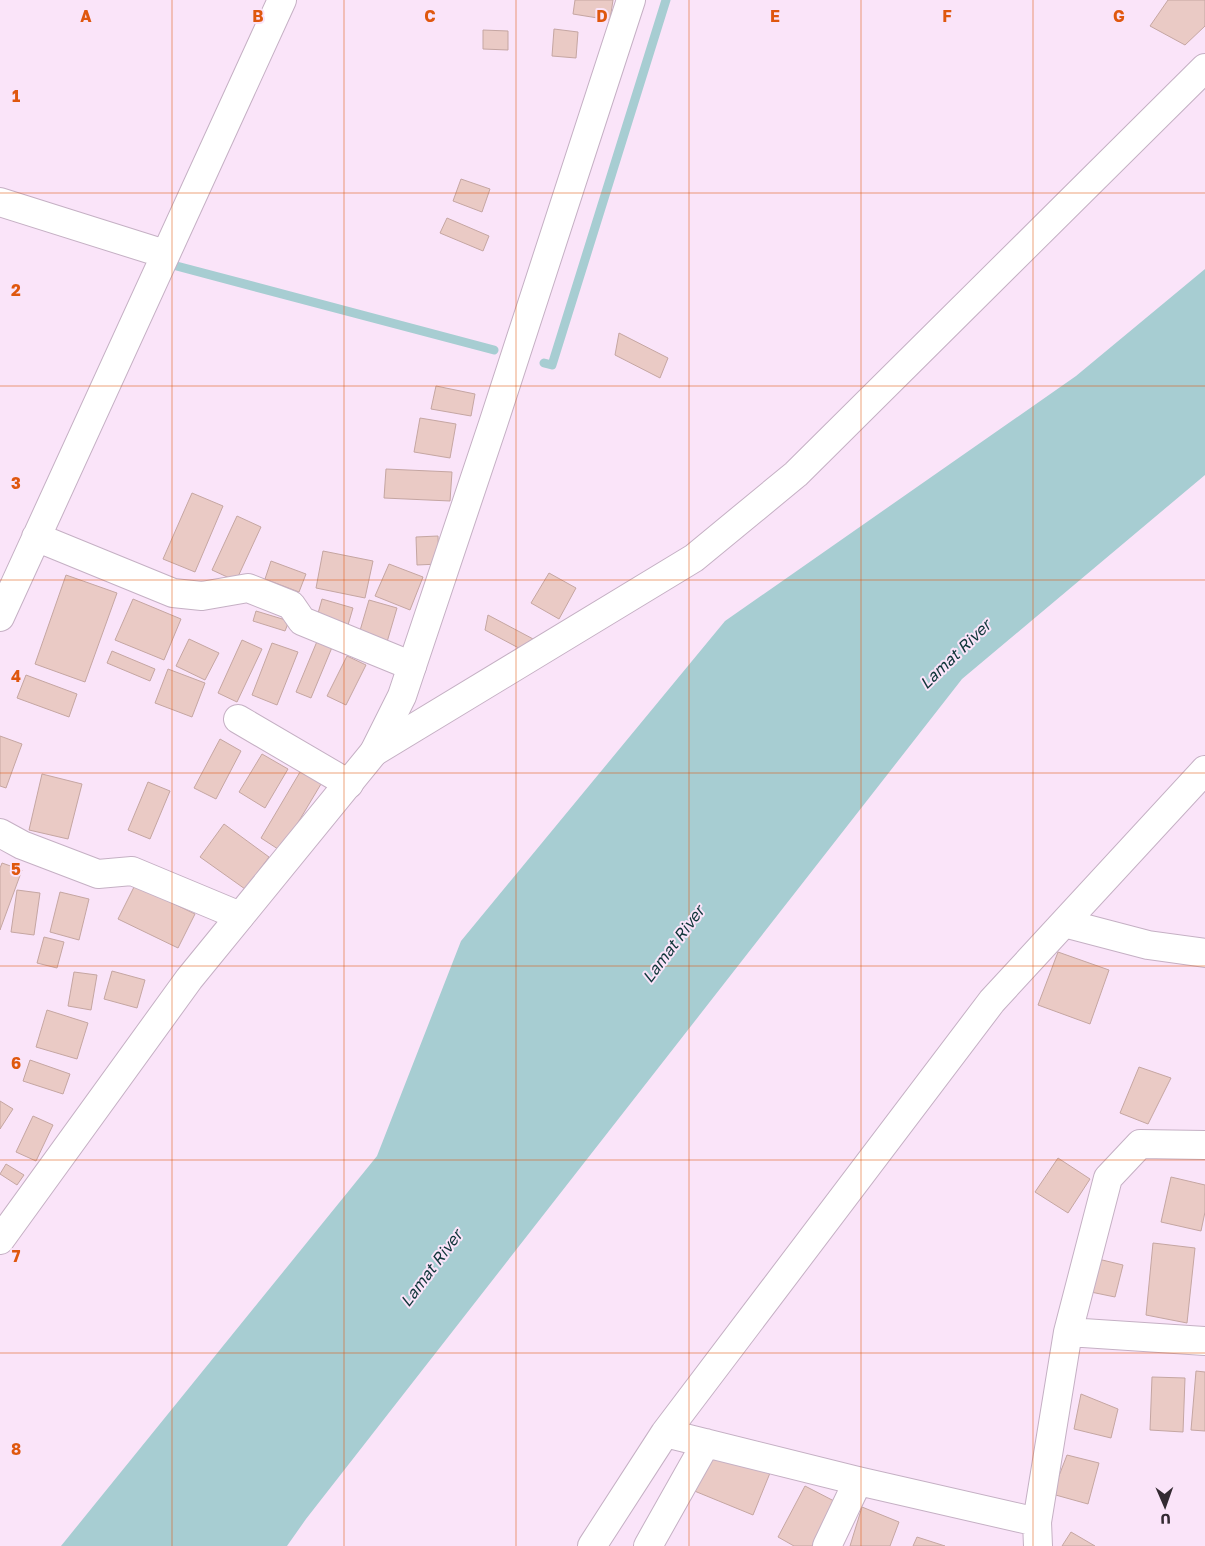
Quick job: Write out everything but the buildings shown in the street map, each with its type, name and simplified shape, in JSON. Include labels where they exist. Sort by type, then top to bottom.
[{"type":"street","points":[[0,617],[282,0]]},
{"type":"street","points":[[0,1240],[189,979],[374,752],[402,696],[631,0]]},
{"type":"street","points":[[374,752],[694,558],[796,474],[1205,68]]},
{"type":"street","points":[[0,202],[165,254]]},
{"type":"street","points":[[36,537],[173,592],[202,596],[248,588],[291,605],[302,621],[412,666]]},
{"type":"street","points":[[238,719],[349,784]]},
{"type":"street","points":[[592,1546],[665,1433],[992,1001],[1205,770]]},
{"type":"street","points":[[0,833],[22,845],[98,874],[132,872],[240,916]]},
{"type":"street","points":[[1064,923],[1148,945],[1205,953]]},
{"type":"street","points":[[665,1433],[858,1481],[1037,1534],[1068,1332],[1108,1178],[1140,1144],[1205,1145]]},
{"type":"street","points":[[1068,1332],[1205,1340]]},
{"type":"street","points":[[648,1546],[706,1443]]},
{"type":"street","points":[[827,1546],[858,1481]]},
{"type":"water","name":"Lamat River","points":[[1205,269],[1205,475],[962,679],[306,1519],[287,1546],[61,1546],[377,1156],[461,941],[725,621],[1076,376]]},
{"type":"waterway","points":[[544,363],[552,365],[666,0]]},
{"type":"waterway","points":[[169,264],[494,350]]}]
